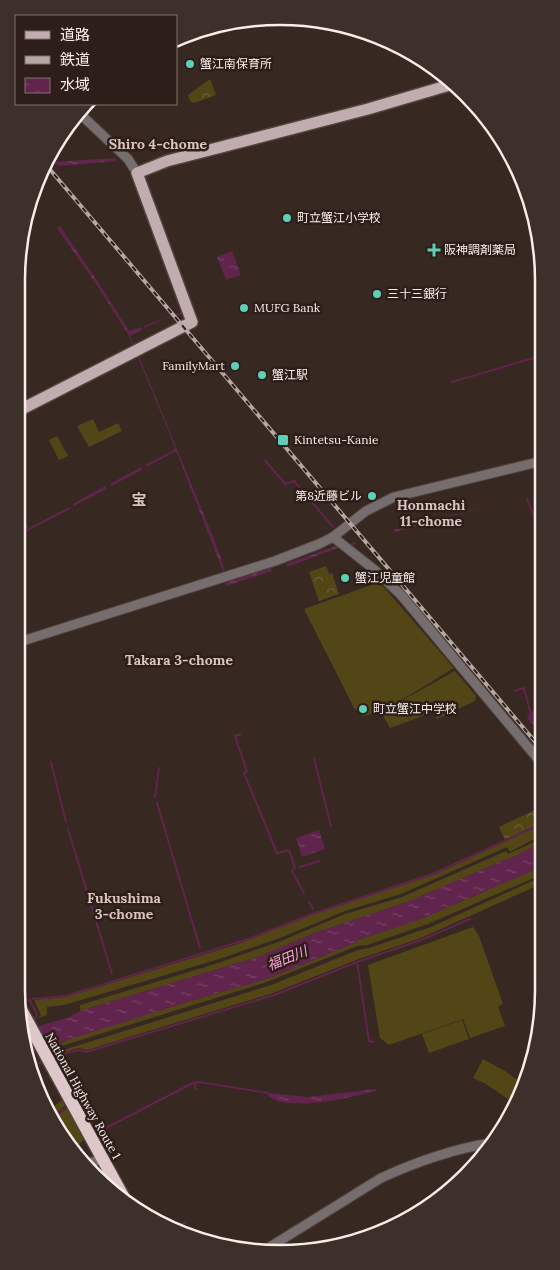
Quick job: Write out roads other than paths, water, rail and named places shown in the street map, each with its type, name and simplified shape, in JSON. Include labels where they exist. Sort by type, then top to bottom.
[{"type":"highway","name":"National Highway Route 1","points":[[27,1021],[117,1186]]},
{"type":"main road","points":[[25,407],[192,322],[137,173],[167,161],[368,109],[446,86]]},
{"type":"street","points":[[84,117],[128,159],[137,173]]},
{"type":"street","points":[[25,640],[275,561],[320,544],[333,537],[366,511],[394,497],[535,463]]},
{"type":"street","points":[[333,537],[376,571],[401,595],[535,755]]},
{"type":"street","points":[[275,1245],[381,1178],[448,1152],[483,1144]]},
{"type":"street","points":[[92,1162],[102,1159]]},
{"type":"water","points":[[116,158],[116,161],[58,166],[54,162]]},
{"type":"water","points":[[60,226],[129,331],[141,327],[142,330],[130,336],[134,348],[128,334],[96,284],[57,228]]},
{"type":"water","points":[[232,251],[241,275],[226,280],[217,257]]},
{"type":"water","points":[[182,312],[183,314],[164,319],[145,328],[144,326]]},
{"type":"water","points":[[138,354],[215,542],[225,570],[223,571],[177,453],[174,452],[146,467],[145,465],[174,450],[175,447]]},
{"type":"water","points":[[141,467],[142,470],[111,486],[110,484]]},
{"type":"water","points":[[105,486],[106,489],[74,506],[73,504]]},
{"type":"water","points":[[499,503],[394,532],[394,530]]},
{"type":"water","points":[[69,507],[70,509],[25,532],[25,530]]},
{"type":"water","points":[[336,546],[340,547],[287,567],[286,564]]},
{"type":"water","points":[[271,568],[272,571],[226,586],[225,583]]},
{"type":"water","points":[[530,711],[535,712],[535,728],[527,718]]},
{"type":"water","points":[[319,830],[325,849],[302,857],[296,838]]},
{"type":"water","name":"福田川","points":[[535,846],[535,869],[423,918],[358,940],[355,943],[269,978],[33,1051],[28,1029],[69,1017],[80,1011],[258,957],[320,931],[410,901],[510,859]]},
{"type":"water","points":[[376,1089],[376,1091],[317,1103],[280,1102],[268,1096],[268,1093],[308,1097]]},
{"type":"waterway","points":[[452,382],[535,358]]},
{"type":"waterway","points":[[265,460],[285,484],[294,481],[333,527]]},
{"type":"waterway","points":[[527,499],[535,519]]},
{"type":"waterway","points":[[25,523],[27,527]]},
{"type":"waterway","points":[[351,545],[355,543]]},
{"type":"waterway","points":[[514,691],[524,688],[530,711]]},
{"type":"waterway","points":[[241,734],[235,736],[247,772],[244,773],[277,853],[289,850],[295,868],[292,871],[304,893]]},
{"type":"waterway","points":[[314,758],[331,826]]},
{"type":"waterway","points":[[51,762],[66,822]]},
{"type":"waterway","points":[[155,797],[159,768]]},
{"type":"waterway","points":[[157,803],[200,948]]},
{"type":"waterway","points":[[33,999],[66,996],[245,940],[315,913],[435,873],[535,827]]},
{"type":"waterway","points":[[68,829],[112,974]]},
{"type":"waterway","points":[[300,867],[319,861]]},
{"type":"waterway","points":[[309,902],[313,909]]},
{"type":"waterway","points":[[55,1056],[79,1050],[86,1052],[274,995],[357,962],[421,940],[470,919]]},
{"type":"waterway","points":[[357,962],[369,1041],[373,1042]]},
{"type":"waterway","points":[[29,999],[37,1014],[36,1017],[31,1018]]},
{"type":"waterway","points":[[96,1128],[98,1132],[193,1083],[199,1082],[268,1093]]},
{"type":"waterway","points":[[194,1083],[196,1089]]},
{"type":"waterway","points":[[57,1114],[65,1108]]},
{"type":"waterway","points":[[180,1225],[186,1222]]},
{"type":"railway","points":[[50,169],[535,742]]},
{"type":"place","name":"蟹江南保育所","points":[[190,64]]},
{"type":"place","name":"町立蟹江小学校","points":[[287,218]]},
{"type":"place","name":"阪神調剤薬局","points":[[434,250]]},
{"type":"place","name":"三十三銀行","points":[[377,294]]},
{"type":"place","name":"MUFG Bank","points":[[244,308]]},
{"type":"place","name":"FamilyMart","points":[[235,366]]},
{"type":"place","name":"蟹江駅","points":[[262,375]]},
{"type":"place","name":"Kintetsu-Kanie","points":[[283,440]]},
{"type":"place","name":"第8近藤ビル","points":[[372,496]]},
{"type":"place","name":"蟹江児童館","points":[[345,578]]},
{"type":"place","name":"町立蟹江中学校","points":[[363,709]]},
{"type":"district","name":"Shiro 4-chome","points":[[158,144]]},
{"type":"district","name":"宝","points":[[139,500]]},
{"type":"district","name":"Honmachi 11-chome","points":[[431,514]]},
{"type":"district","name":"Takara 3-chome","points":[[179,660]]},
{"type":"district","name":"Fukushima 3-chome","points":[[124,906]]}]
